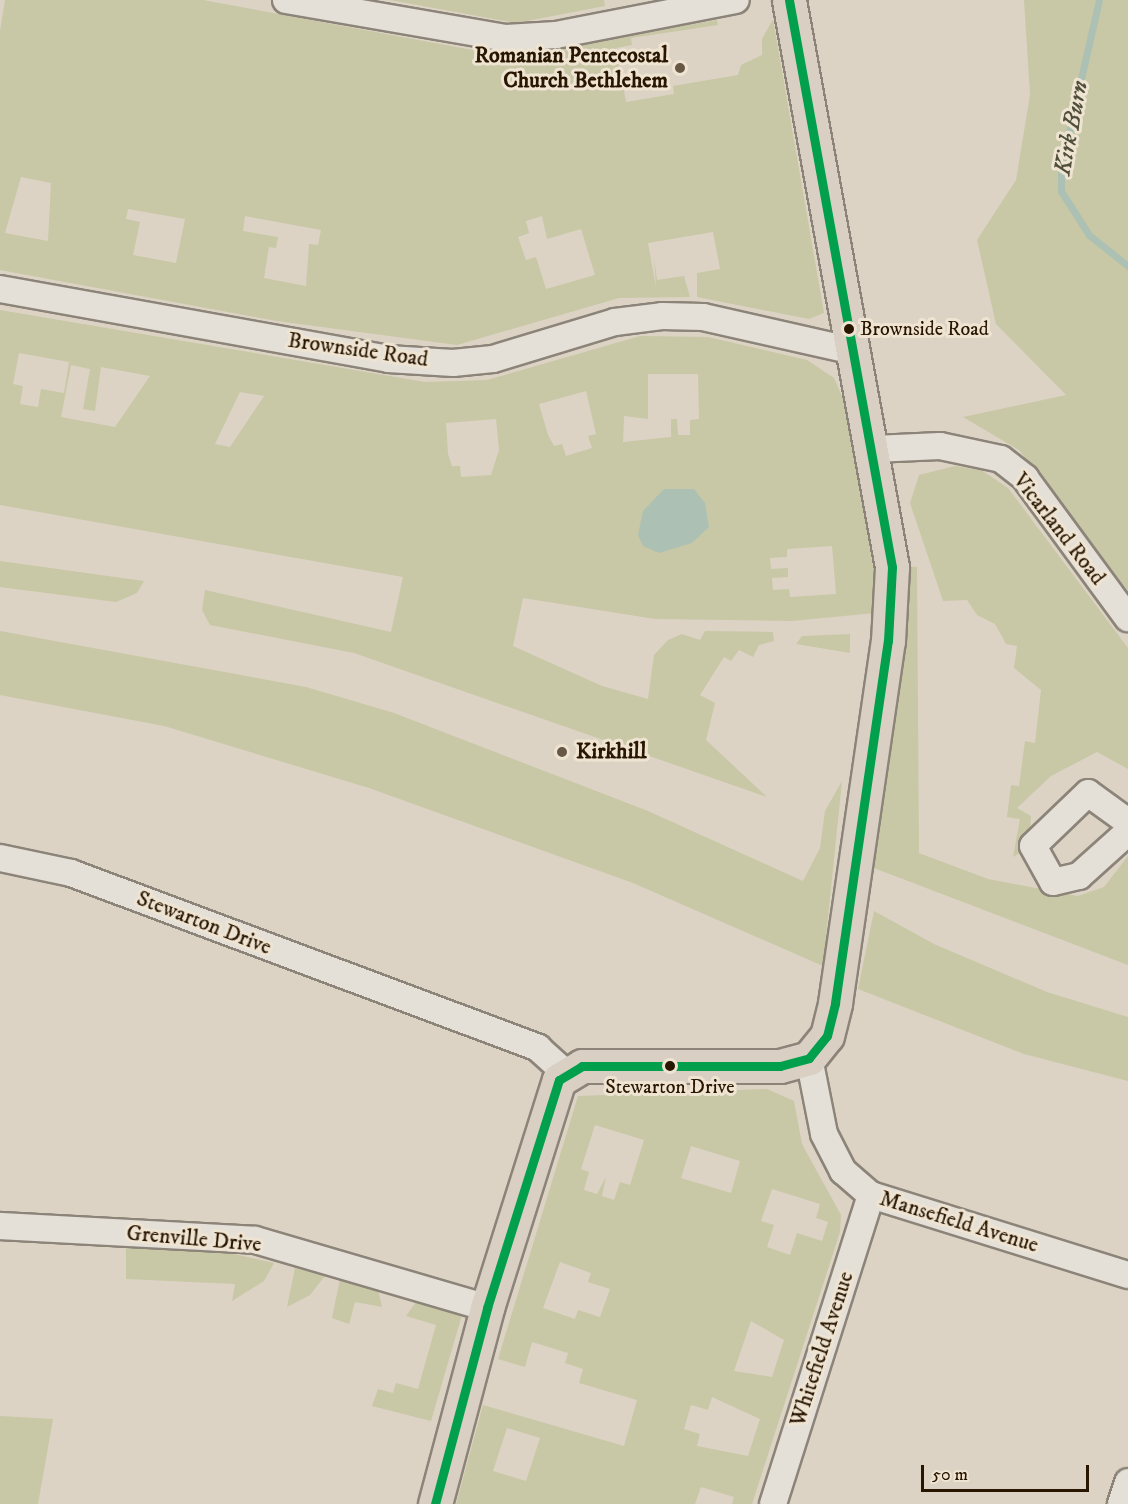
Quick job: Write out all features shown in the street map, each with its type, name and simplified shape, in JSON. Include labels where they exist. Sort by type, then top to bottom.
[{"type":"main road","points":[[435,1504],[487,1308],[554,1091],[567,1074],[582,1066],[780,1066],[809,1058],[827,1036],[861,833],[892,596],[889,531],[789,0]]},
{"type":"street","points":[[286,0],[506,38],[556,35],[736,0]]},
{"type":"street","name":"Brownside Road","points":[[0,289],[388,358],[453,363],[493,359],[615,322],[662,316],[703,317],[854,351]]},
{"type":"street","name":"Vicarland Road","points":[[874,449],[940,446],[1001,459],[1025,478],[1128,618]]},
{"type":"street","points":[[1128,822],[1089,793],[1033,846],[1053,882],[1079,876],[1128,832]]},
{"type":"street","name":"Stewarton Drive","points":[[0,858],[71,873],[527,1044],[567,1074]]},
{"type":"street","name":"Mansefield Avenue","points":[[809,1058],[824,1134],[843,1172],[871,1195],[1128,1275]]},
{"type":"street","name":"Whitefield Avenue","points":[[773,1504],[871,1195]]},
{"type":"street","name":"Grenville Drive","points":[[0,1226],[255,1240],[487,1308]]},
{"type":"street","points":[[1121,1504],[1128,1482]]},
{"type":"shaded area","points":[[5,0],[203,0],[505,56],[717,20],[718,25],[631,38],[632,45],[616,48],[626,102],[674,94],[673,86],[738,75],[741,65],[762,55],[762,39],[773,19],[824,313],[809,319],[697,297],[697,273],[720,269],[713,232],[648,243],[656,287],[654,257],[657,280],[684,276],[690,297],[619,298],[457,345],[277,321],[0,270],[0,31]],"holes":[[[21,177],[51,183],[48,241],[5,233]],[[128,209],[185,219],[176,263],[133,255],[140,222],[126,219]],[[245,216],[321,230],[318,245],[309,244],[306,286],[264,278],[269,247],[276,248],[278,237],[243,231]],[[542,216],[547,239],[581,229],[595,275],[546,289],[536,257],[526,260],[518,237],[529,233],[526,221]]]},
{"type":"shaded area","points":[[390,0],[604,0],[605,6],[516,23]]},
{"type":"shaded area","points":[[1024,0],[1128,0],[1128,591],[1019,450],[963,417],[1066,395],[996,324],[977,240],[1016,180],[1030,95]]},
{"type":"shaded area","points":[[0,310],[425,382],[487,380],[640,336],[708,337],[807,360],[834,378],[845,403],[873,567],[875,613],[792,621],[655,619],[523,598],[513,646],[602,686],[648,699],[654,655],[668,640],[682,634],[700,640],[705,631],[773,632],[774,641],[759,645],[753,657],[739,650],[731,661],[724,657],[700,695],[715,703],[706,740],[767,797],[354,653],[210,625],[202,610],[205,590],[391,632],[403,577],[0,505]],"holes":[[[19,353],[69,362],[64,393],[41,389],[38,407],[20,404],[23,386],[13,384]],[[71,365],[90,369],[83,409],[95,411],[101,367],[150,376],[115,427],[61,417]],[[648,374],[698,374],[699,419],[690,420],[690,435],[678,435],[677,419],[671,419],[671,437],[623,442],[624,416],[648,419]],[[586,391],[596,434],[588,436],[592,448],[566,456],[562,444],[554,446],[548,435],[539,404]],[[240,392],[264,396],[230,447],[215,444]],[[496,419],[499,450],[491,475],[461,477],[460,466],[452,466],[448,454],[446,423]],[[832,546],[836,594],[790,597],[789,589],[773,590],[772,578],[788,577],[788,568],[771,569],[770,558],[787,557],[787,549]]]},
{"type":"shaded area","points":[[955,466],[981,470],[1008,488],[1128,648],[1128,769],[1097,752],[1051,776],[1017,808],[1031,816],[1029,847],[1013,857],[1020,819],[1007,817],[1011,785],[1019,786],[1025,741],[1035,743],[1041,690],[1014,668],[1017,646],[1006,644],[995,624],[977,615],[967,600],[943,601],[910,503],[919,475]]},
{"type":"shaded area","points":[[664,489],[694,489],[705,503],[709,527],[692,543],[659,553],[643,546],[638,535],[643,511]]},
{"type":"shaded area","points":[[0,561],[144,581],[137,593],[116,602],[0,587]]},
{"type":"shaded area","points":[[904,566],[917,567],[919,853],[988,879],[1078,896],[1104,887],[1128,856],[1128,965],[866,865]]},
{"type":"shaded area","points":[[0,631],[306,687],[394,713],[648,811],[803,881],[820,848],[825,811],[842,781],[823,966],[633,883],[369,788],[164,726],[0,695]]},
{"type":"shaded area","points":[[850,634],[850,653],[796,644],[802,636]]},
{"type":"shaded area","points":[[874,911],[934,944],[1047,992],[1128,1017],[1128,1081],[1024,1054],[858,989]]},
{"type":"shaded area","points":[[767,1089],[794,1101],[802,1144],[841,1215],[840,1232],[752,1504],[732,1504],[734,1497],[701,1487],[695,1504],[456,1504],[483,1405],[624,1446],[637,1400],[579,1383],[583,1369],[565,1363],[568,1353],[532,1342],[525,1367],[498,1359],[578,1096]],"holes":[[[595,1125],[644,1140],[630,1185],[620,1182],[614,1200],[602,1196],[606,1177],[597,1194],[584,1190],[589,1172],[581,1169]],[[691,1146],[740,1161],[731,1193],[681,1178]],[[772,1189],[820,1204],[816,1218],[828,1222],[822,1241],[797,1233],[790,1255],[767,1247],[774,1225],[761,1221]],[[560,1262],[591,1273],[588,1282],[610,1289],[600,1317],[578,1310],[575,1319],[543,1308]],[[751,1321],[784,1340],[772,1377],[734,1371]],[[712,1397],[760,1419],[748,1456],[697,1446],[700,1434],[684,1429],[691,1405],[708,1410]],[[507,1428],[540,1438],[526,1481],[493,1471]]]},
{"type":"shaded area","points":[[126,1248],[225,1252],[274,1263],[264,1281],[232,1301],[235,1284],[126,1279]]},
{"type":"shaded area","points":[[295,1268],[325,1276],[310,1295],[287,1307]]},
{"type":"shaded area","points":[[340,1279],[378,1289],[382,1307],[355,1302],[349,1324],[332,1318]]},
{"type":"shaded area","points":[[416,1302],[462,1315],[431,1421],[372,1406],[378,1389],[393,1393],[396,1383],[418,1389],[436,1325],[406,1316]]},
{"type":"shaded area","points":[[0,1416],[53,1419],[38,1504],[0,1504]]},
{"type":"waterway","name":"Kirk Burn","points":[[1099,0],[1061,166],[1061,191],[1089,235],[1128,266]]},
{"type":"transit line","points":[[435,1504],[487,1308],[559,1080],[582,1066],[780,1066],[809,1058],[827,1036],[835,1003],[888,641],[892,567],[789,0]]},
{"type":"place","name":"Romanian Pentecostal Church Bethlehem","points":[[680,68]]},
{"type":"place","name":"Brownside Road","points":[[849,329]]},
{"type":"place","name":"Kirkhill","points":[[562,752]]},
{"type":"place","name":"Stewarton Drive","points":[[670,1066]]}]
